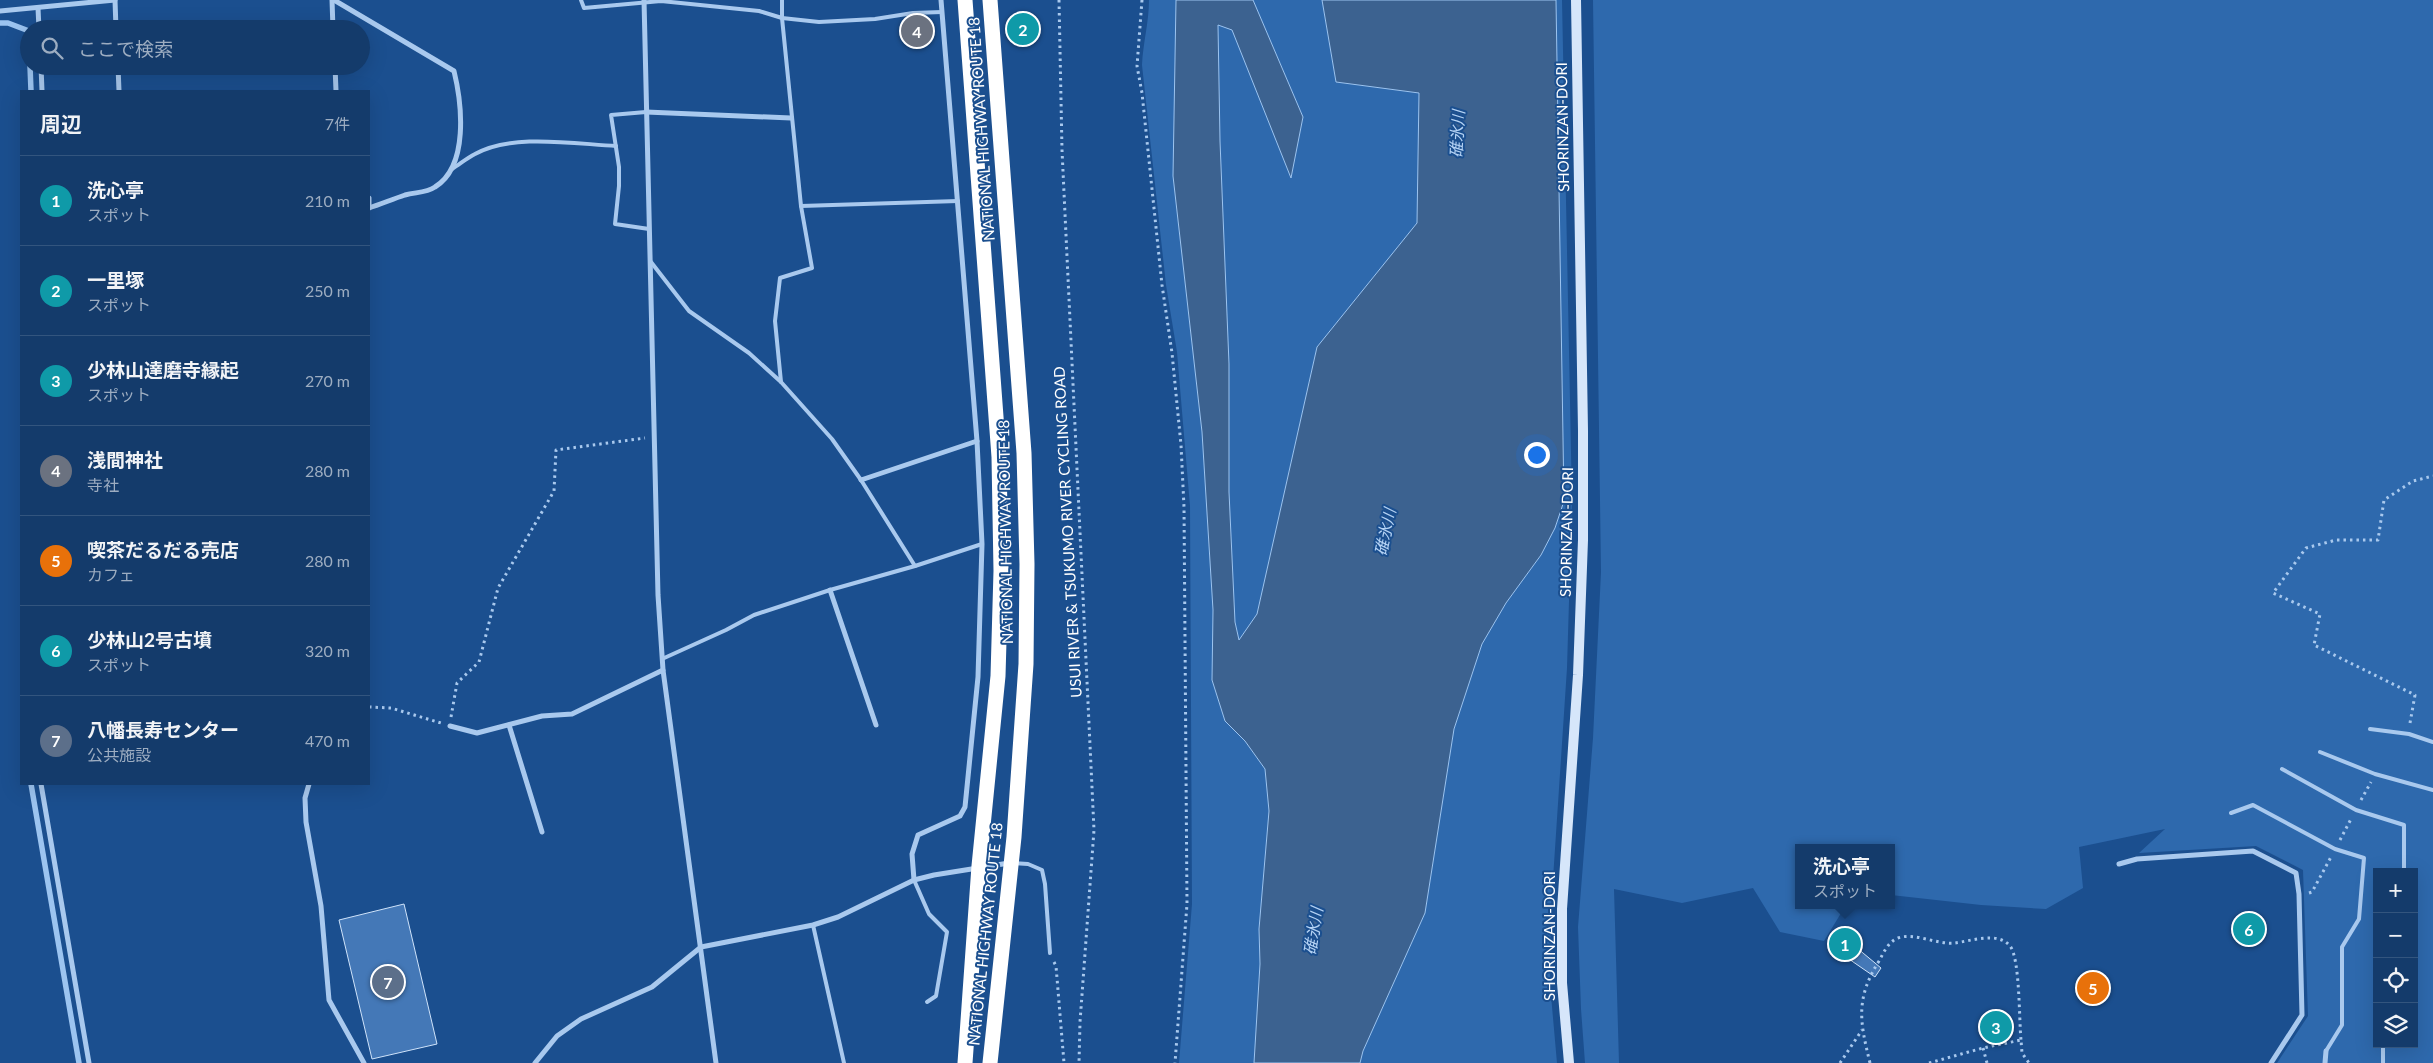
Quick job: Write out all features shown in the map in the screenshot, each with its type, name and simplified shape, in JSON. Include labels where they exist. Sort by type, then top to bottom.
[{"type":"highway","name":"NATIONAL HIGHWAY ROUTE 18","points":[[964,1063],[998,676],[1001,561],[999,457],[965,0]]},
{"type":"highway","name":"NATIONAL HIGHWAY ROUTE 18","points":[[990,0],[1025,471],[1026,664],[1012,863],[990,1063]]},
{"type":"street","points":[[0,11],[114,0],[115,20]]},
{"type":"street","points":[[333,0],[333,20]]},
{"type":"street","points":[[333,0],[367,20]]},
{"type":"street","points":[[914,880],[912,854],[918,835],[960,816],[966,807],[978,677],[982,544],[977,442],[941,0]]},
{"type":"street","name":"SHORINZAN-DORI","points":[[1569,1063],[1562,983],[1562,909],[1571,790],[1583,540],[1576,0]]},
{"type":"street","points":[[644,1],[653,437],[657,576],[662,659],[716,1063]]},
{"type":"street","points":[[38,8],[39,20]]},
{"type":"street","points":[[370,22],[454,71],[460,93],[458,150],[452,169],[446,179],[434,188],[370,208]]},
{"type":"street","points":[[41,75],[42,90]]},
{"type":"street","points":[[118,75],[119,90]]},
{"type":"street","points":[[335,75],[336,90]]},
{"type":"street","points":[[646,112],[791,118]]},
{"type":"street","points":[[862,480],[977,442]]},
{"type":"street","points":[[830,590],[876,726]]},
{"type":"street","points":[[450,726],[477,732],[542,716],[572,714],[664,670]]},
{"type":"street","points":[[509,725],[542,832]]},
{"type":"street","points":[[41,785],[89,1063]]},
{"type":"street","points":[[309,785],[305,798],[306,822],[322,906],[329,1000],[364,1063]]},
{"type":"street","points":[[2119,864],[2137,858],[2254,851],[2296,873],[2300,894],[2302,1015],[2271,1063]]},
{"type":"street","points":[[534,1063],[557,1036],[565,1030],[581,1019],[652,987],[701,947],[813,925],[838,917],[914,880],[980,866],[1012,863]]},
{"type":"street","points":[[2325,1063],[2326,1051]]},
{"type":"lane","points":[[581,0],[584,8],[644,1],[661,1],[759,11],[782,18],[838,21],[942,12]]},
{"type":"lane","points":[[781,382],[775,321],[780,278],[812,268],[801,206],[791,118],[782,0]]},
{"type":"lane","points":[[646,112],[611,115],[619,186],[615,224],[649,229]]},
{"type":"lane","points":[[452,169],[476,153],[510,143],[544,142],[616,146]]},
{"type":"lane","points":[[801,206],[958,201]]},
{"type":"lane","points":[[649,260],[689,311],[749,353],[781,382],[832,438],[862,480],[915,566]]},
{"type":"lane","points":[[662,659],[754,615],[982,544]]},
{"type":"lane","points":[[2370,729],[2409,734],[2433,742]]},
{"type":"lane","points":[[2320,752],[2375,774],[2433,790]]},
{"type":"lane","points":[[2282,769],[2356,810],[2404,825],[2404,868]]},
{"type":"lane","points":[[2231,813],[2253,806],[2335,849],[2364,858],[2359,919],[2342,947],[2342,1025],[2326,1051]]},
{"type":"lane","points":[[1012,863],[1028,864],[1042,870],[1045,884],[1050,954]]},
{"type":"lane","points":[[914,880],[929,914],[947,932],[936,996],[927,1002]]},
{"type":"lane","points":[[813,925],[844,1063]]},
{"type":"lane","points":[[2383,1048],[2383,1063]]},
{"type":"path","name":"USUI RIVER & TSUKUMO RIVER CYCLING ROAD","points":[[1059,0],[1062,150],[1094,830],[1080,1022],[1079,1063]]},
{"type":"path","points":[[1142,0],[1137,66],[1142,93],[1162,285],[1172,353],[1181,445],[1184,507],[1187,904],[1175,1063]]},
{"type":"path","points":[[370,707],[391,708],[450,726],[457,682],[479,662],[498,588],[554,491],[556,450],[653,437]]},
{"type":"path","points":[[2409,734],[2414,695],[2314,645],[2320,614],[2273,593],[2306,548],[2336,540],[2378,540],[2384,500],[2413,481],[2433,476]]},
{"type":"path","points":[[2318,881],[2375,774]]},
{"type":"path","points":[[1870,1063],[1862,1029],[1860,1012],[1862,996],[1872,972],[1890,944],[1900,938],[1912,937],[1950,944],[1990,938],[2001,939],[2011,946],[2017,967],[2022,1053],[2029,1063]]},
{"type":"path","points":[[1050,954],[1056,966],[1064,1063]]},
{"type":"path","points":[[1840,1063],[1862,1029]]},
{"type":"path","points":[[1930,1063],[1983,1048],[2021,1040]]},
{"type":"path","points":[[1983,1048],[1986,1063]]},
{"type":"shaded area","points":[[1149,0],[1176,0],[1173,176],[1202,432],[1213,610],[1212,680],[1225,721],[1245,741],[1265,769],[1269,811],[1259,929],[1260,964],[1254,1063],[1179,1063],[1192,904],[1190,506],[1177,352],[1166,285],[1142,65]]},
{"type":"shaded area","points":[[1253,0],[1322,0],[1336,82],[1419,93],[1417,223],[1317,347],[1257,614],[1239,640],[1235,622],[1229,492],[1229,364],[1220,141],[1218,25],[1232,29],[1291,177],[1303,117]]},
{"type":"shaded area","points":[[1556,0],[1562,0],[1572,501],[1567,668],[1551,909],[1550,984],[1557,1063],[1360,1063],[1363,1051],[1425,913],[1454,729],[1482,644],[1506,603],[1541,555],[1564,501]]},
{"type":"shaded area","points":[[1593,0],[2433,0],[2433,1063],[2277,1063],[2308,1016],[2303,870],[2256,846],[2139,853],[2165,829],[2079,847],[2083,888],[2046,909],[1981,905],[1895,895],[1895,844],[1795,844],[1795,909],[1844,909],[1824,941],[1780,932],[1753,888],[1682,903],[1614,889],[1619,1063],[1585,1063],[1578,927],[1593,738],[1601,572]]},
{"type":"water","name":"碓氷川","points":[[1176,0],[1253,0],[1303,117],[1291,178],[1232,30],[1218,25],[1220,141],[1229,364],[1229,492],[1235,622],[1239,640],[1257,614],[1317,347],[1417,223],[1419,93],[1336,82],[1322,0],[1556,0],[1564,501],[1555,528],[1541,555],[1506,603],[1482,644],[1454,729],[1425,913],[1363,1051],[1360,1063],[1254,1063],[1260,964],[1259,929],[1269,811],[1265,769],[1245,741],[1225,721],[1212,680],[1213,610],[1202,432],[1173,176]]},
{"type":"building","points":[[404,904],[437,1044],[372,1059],[339,920]]},
{"type":"building","points":[[1841,929],[1860,943],[1857,948],[1881,968],[1875,977],[1830,946]]},
{"type":"waterway","points":[[0,23],[8,23],[20,28]]},
{"type":"waterway","points":[[30,75],[31,90]]},
{"type":"waterway","points":[[31,785],[79,1063]]},
{"type":"place","name":"一里塚","points":[[1023,29]]},
{"type":"place","name":"浅間神社","points":[[917,31]]},
{"type":"place","name":"少林山2号古墳","points":[[2249,929]]},
{"type":"place","name":"洗心亭","points":[[1845,944]]},
{"type":"place","name":"八幡長寿センター","points":[[388,982]]},
{"type":"place","name":"喫茶だるだる売店","points":[[2093,988]]},
{"type":"place","name":"少林山達磨寺縁起","points":[[1996,1027]]}]
